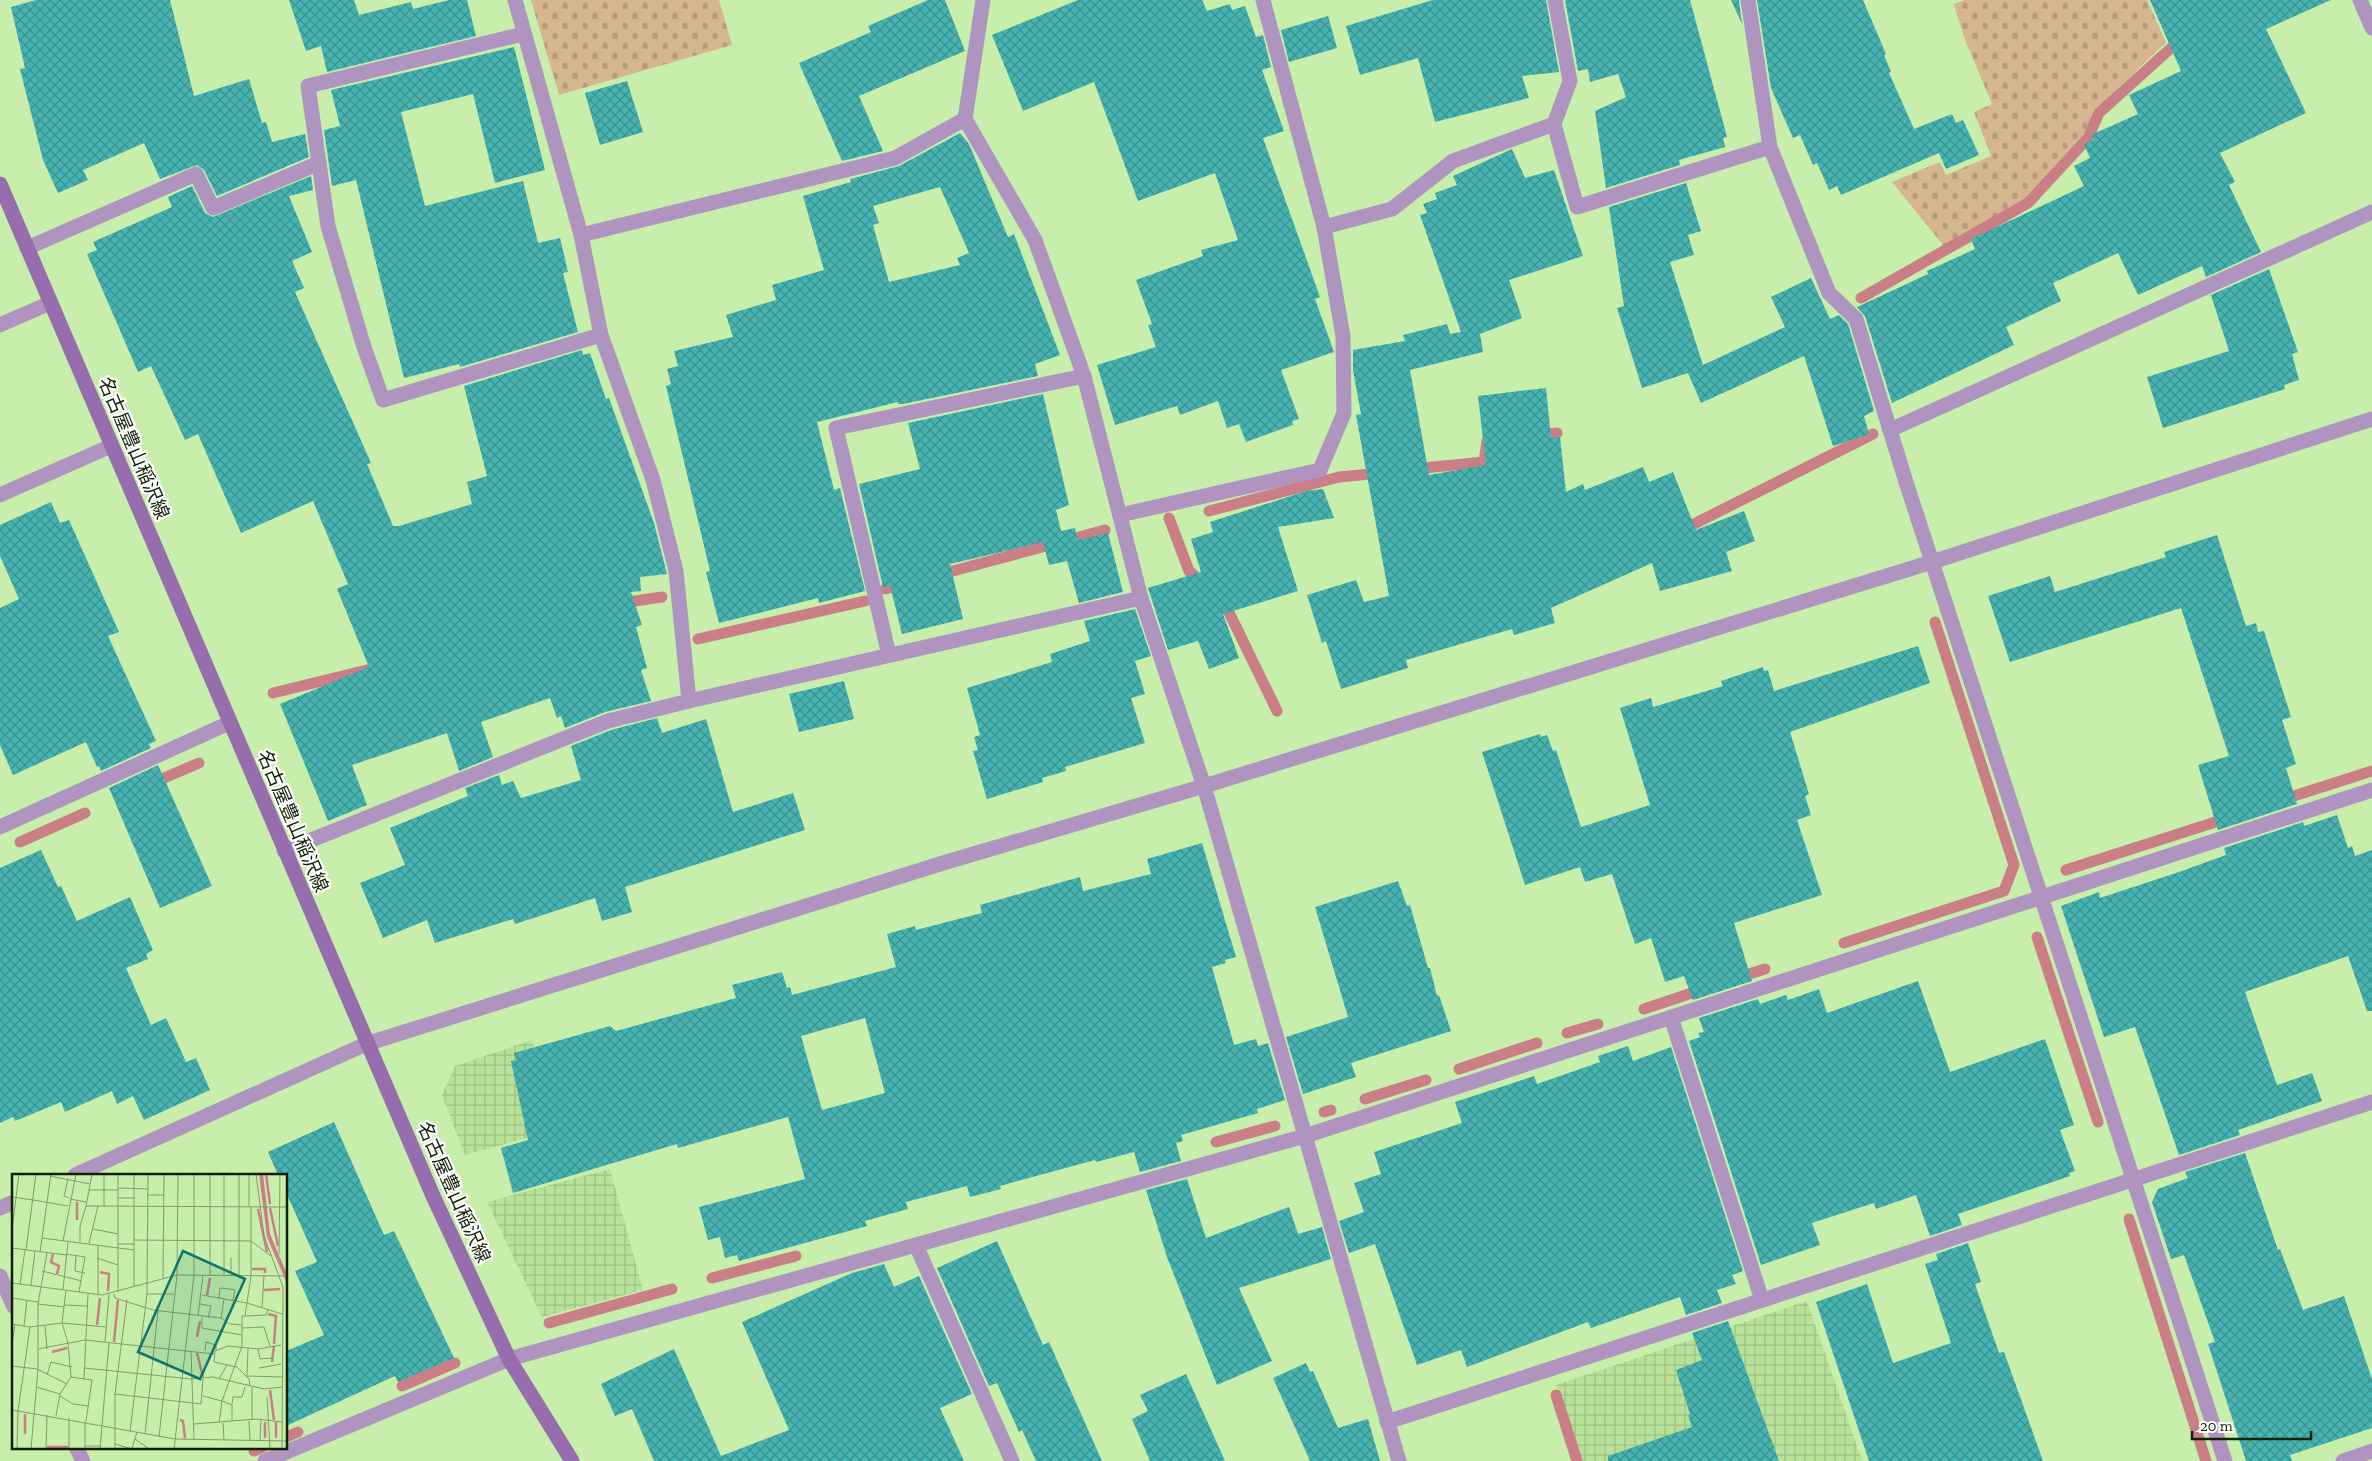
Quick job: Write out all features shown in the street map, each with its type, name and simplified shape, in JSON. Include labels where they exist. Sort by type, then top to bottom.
[{"type":"main road","name":"名古屋豊山稲沢線","points":[[0,184],[366,1044],[433,1196],[509,1359],[572,1461]]},
{"type":"street","points":[[515,0],[581,236],[601,335],[652,480],[676,571],[690,700]]},
{"type":"street","points":[[983,0],[966,119],[1035,240],[1084,376],[1141,598],[1204,786],[1399,1461]]},
{"type":"street","points":[[1120,515],[1320,470],[1344,413],[1343,336],[1324,227],[1263,0]]},
{"type":"street","points":[[1555,0],[1570,81],[1554,124],[1576,207],[1770,147]]},
{"type":"street","points":[[1748,0],[1770,147],[1829,293],[1856,319],[1932,562],[2225,1461]]},
{"type":"street","points":[[2360,0],[2372,28]]},
{"type":"street","points":[[523,34],[308,86],[328,226],[364,347],[383,400],[601,335]]},
{"type":"street","points":[[581,236],[895,158],[966,119]]},
{"type":"street","points":[[1324,227],[1392,209],[1453,161],[1554,124]]},
{"type":"street","points":[[27,248],[196,174],[213,208],[319,163]]},
{"type":"street","points":[[1890,430],[2372,212]]},
{"type":"street","points":[[0,325],[50,303]]},
{"type":"street","points":[[889,655],[836,428],[1084,376]]},
{"type":"street","points":[[77,1174],[366,1044],[934,866],[1204,786],[1932,562],[2372,419]]},
{"type":"street","points":[[0,496],[111,446]]},
{"type":"street","points":[[284,851],[608,721],[690,700],[1141,598]]},
{"type":"street","points":[[0,827],[229,723]]},
{"type":"street","points":[[265,1461],[509,1359],[1305,1136],[2372,790]]},
{"type":"street","points":[[1671,1017],[1762,1300]]},
{"type":"street","points":[[1387,1422],[2372,1102]]},
{"type":"street","points":[[0,1208],[12,1203]]},
{"type":"street","points":[[916,1245],[1012,1461]]},
{"type":"street","points":[[0,1276],[12,1302]]},
{"type":"street","points":[[76,1448],[82,1461]]},
{"type":"street","points":[[2343,1461],[2372,1452]]},
{"type":"shaded area","points":[[532,1040],[556,1130],[465,1155],[442,1095],[455,1066]]},
{"type":"shaded area","points":[[610,1169],[643,1290],[542,1317],[487,1202]]},
{"type":"shaded area","points":[[1807,1301],[1862,1461],[1580,1461],[1556,1385]]},
{"type":"green space","points":[[531,0],[719,0],[732,45],[559,95]]},
{"type":"green space","points":[[1965,0],[2147,0],[2166,42],[2095,111],[2083,135],[2024,200],[1944,246],[1892,182],[1940,162],[1946,175],[1991,156],[1974,112],[1992,104],[1964,37],[1954,4]]},
{"type":"building","points":[[36,0],[170,0],[194,96],[249,79],[262,123],[266,122],[272,142],[305,134],[309,157],[217,196],[204,170],[197,165],[160,179],[144,143],[83,170],[88,180],[58,193],[43,160],[20,69],[25,68],[11,7]]},
{"type":"building","points":[[289,0],[354,0],[359,15],[411,2],[413,9],[449,0],[467,0],[476,36],[327,72],[321,46],[306,51]]},
{"type":"building","points":[[928,0],[945,0],[965,51],[859,96],[883,151],[842,161],[799,63],[871,32],[868,26]]},
{"type":"building","points":[[1078,0],[1202,0],[1207,11],[1230,4],[1232,10],[1245,6],[1256,37],[1263,35],[1271,67],[1262,70],[1284,131],[1263,138],[1320,297],[1315,299],[1334,352],[1281,370],[1299,419],[1292,421],[1293,425],[1246,442],[1239,424],[1227,428],[1218,401],[1180,415],[1177,406],[1115,425],[1097,365],[1156,347],[1148,325],[1152,324],[1136,280],[1203,256],[1201,250],[1238,240],[1215,173],[1138,201],[1094,82],[1023,111],[992,35]]},
{"type":"building","points":[[1433,0],[1546,0],[1559,72],[1522,76],[1529,98],[1435,122],[1418,58],[1360,75],[1346,26]]},
{"type":"building","points":[[1565,0],[1690,0],[1727,137],[1723,138],[1725,147],[1679,160],[1680,165],[1606,188],[1595,111],[1626,97],[1618,74],[1590,82],[1588,69],[1578,71]]},
{"type":"building","points":[[1731,0],[1739,0],[1742,24]]},
{"type":"building","points":[[1757,0],[1863,0],[1886,54],[1884,55],[1891,72],[1889,73],[1914,129],[1952,114],[1956,123],[1963,120],[1979,155],[1946,169],[1939,153],[1841,195],[1837,186],[1829,190],[1817,163],[1813,165],[1800,135],[1793,138],[1771,88]]},
{"type":"building","points":[[2150,0],[2331,0],[2266,29],[2306,113],[2220,153],[2235,182],[2229,185],[2261,252],[2206,277],[2202,266],[2138,295],[2118,253],[2053,283],[2061,301],[2006,327],[2014,345],[1892,403],[1865,316],[1857,307],[1928,274],[1927,271],[1975,249],[1971,239],[2084,186],[2074,166],[2090,158],[2084,144],[2094,140],[2091,135],[2138,114],[2129,95],[2181,71]]},
{"type":"building","points":[[1328,16],[1337,48],[1289,62],[1281,30]]},
{"type":"building","points":[[514,47],[545,170],[495,183],[473,94],[401,112],[425,206],[523,181],[538,243],[560,238],[568,272],[563,273],[578,332],[460,367],[459,364],[404,378],[356,180],[332,186],[324,130],[340,126],[331,90]]},
{"type":"building","points":[[627,81],[643,132],[600,145],[585,93]]},
{"type":"building","points":[[960,133],[969,144],[1008,237],[1014,234],[1060,355],[1035,364],[1038,376],[903,404],[898,404],[898,402],[817,422],[834,490],[840,488],[865,591],[819,603],[818,598],[719,623],[706,572],[710,571],[666,386],[671,384],[667,369],[678,366],[674,351],[733,337],[726,315],[776,300],[772,285],[824,270],[803,196],[851,182],[850,179],[899,166]],"holes":[[[940,187],[969,253],[957,258],[960,265],[889,282],[873,225],[879,223],[873,206]]]},
{"type":"building","points":[[1512,149],[1525,178],[1554,170],[1583,256],[1509,280],[1522,318],[1480,334],[1483,352],[1410,370],[1429,475],[1486,465],[1478,396],[1546,388],[1551,438],[1560,437],[1566,492],[1583,484],[1585,490],[1643,467],[1649,482],[1673,472],[1696,530],[1744,511],[1755,541],[1726,552],[1732,571],[1660,591],[1652,563],[1551,608],[1555,623],[1514,635],[1512,629],[1406,660],[1408,668],[1341,689],[1326,641],[1322,643],[1307,595],[1356,580],[1364,602],[1389,596],[1356,415],[1361,414],[1353,370],[1353,350],[1405,341],[1403,335],[1447,324],[1450,334],[1461,332],[1420,215],[1427,213],[1423,204],[1437,199],[1435,193],[1457,185],[1453,176]]},
{"type":"building","points":[[311,176],[313,190],[289,196],[312,252],[292,261],[304,288],[295,292],[371,463],[367,464],[393,526],[399,526],[472,504],[467,482],[487,476],[464,386],[582,350],[583,355],[590,353],[606,399],[609,398],[654,523],[667,574],[640,577],[641,591],[631,592],[642,625],[636,627],[647,668],[641,670],[651,701],[605,712],[565,728],[561,716],[557,718],[550,698],[481,722],[493,757],[459,771],[447,733],[352,765],[367,805],[328,821],[280,704],[369,667],[337,589],[348,584],[313,501],[241,533],[198,434],[185,440],[151,366],[138,372],[87,254],[97,250],[93,242],[172,207],[168,197],[192,186],[205,213],[213,217]]},
{"type":"building","points":[[1686,183],[1701,231],[1688,235],[1694,255],[1670,262],[1703,365],[1785,327],[1771,297],[1811,278],[1830,319],[1839,315],[1848,324],[1874,411],[1864,416],[1869,434],[1833,446],[1804,356],[1701,403],[1688,373],[1642,388],[1617,308],[1624,306],[1609,207]]},
{"type":"building","points":[[2269,269],[2298,352],[2292,354],[2299,380],[2284,385],[2285,389],[2163,428],[2147,377],[2229,351],[2211,295]]},
{"type":"building","points":[[1043,394],[1069,505],[1056,510],[1061,531],[1075,528],[1078,540],[1108,533],[1123,592],[1079,603],[1067,561],[1049,565],[1043,542],[950,564],[963,619],[902,634],[890,585],[883,587],[859,484],[920,469],[908,423]]},
{"type":"building","points":[[1323,489],[1334,518],[1278,527],[1298,591],[1223,614],[1239,658],[1209,669],[1198,641],[1168,650],[1148,588],[1201,572],[1191,539],[1213,532],[1210,522],[1306,491]]},
{"type":"building","points":[[51,502],[60,523],[69,520],[119,632],[108,636],[156,741],[149,744],[151,748],[101,771],[99,766],[97,767],[86,742],[13,775],[0,745],[0,608],[19,599],[0,556],[0,525]]},
{"type":"building","points":[[2217,535],[2246,626],[2256,623],[2258,632],[2264,631],[2291,717],[2282,720],[2296,764],[2286,768],[2297,804],[2218,830],[2198,765],[2229,756],[2181,608],[2010,662],[1988,596],[2050,576],[2055,592],[2166,557],[2164,552]]},
{"type":"building","points":[[1135,609],[1151,656],[1135,661],[1145,694],[1131,698],[1145,743],[1065,767],[1066,771],[1042,778],[1043,782],[987,799],[973,751],[978,750],[974,737],[980,735],[967,688],[1052,662],[1050,654],[1090,641],[1084,621]]},
{"type":"building","points":[[1918,646],[1930,683],[1790,732],[1809,794],[1805,796],[1811,815],[1797,820],[1822,895],[1734,923],[1752,981],[1693,1000],[1684,976],[1665,982],[1651,938],[1635,944],[1612,874],[1585,882],[1580,867],[1525,885],[1482,752],[1540,734],[1541,737],[1547,735],[1553,751],[1556,750],[1581,827],[1650,805],[1620,708],[1651,698],[1653,707],[1723,686],[1721,681],[1763,667],[1764,671],[1768,670],[1774,691]]},
{"type":"building","points":[[844,681],[854,719],[799,732],[789,694]]},
{"type":"building","points":[[657,718],[662,733],[706,719],[733,812],[793,793],[805,830],[625,887],[632,912],[602,921],[595,898],[515,924],[513,919],[435,943],[427,920],[383,938],[360,883],[405,865],[390,828],[468,796],[465,788],[499,775],[502,785],[513,781],[521,798],[581,780],[571,746],[611,730]]},
{"type":"building","points":[[158,765],[212,886],[160,908],[109,788]]},
{"type":"building","points":[[2337,815],[2348,848],[2352,846],[2355,856],[2372,850],[2372,1011],[2367,1011],[2348,956],[2245,992],[2277,1085],[2312,1073],[2322,1101],[2238,1130],[2240,1135],[2179,1155],[2135,1027],[2104,1037],[2061,906],[2099,892],[2100,898],[2179,872],[2226,855],[2224,848],[2303,822],[2304,826]]},
{"type":"building","points":[[1202,843],[1236,957],[1225,960],[1226,963],[1212,967],[1234,1045],[1256,1039],[1258,1046],[1268,1043],[1285,1100],[1257,1109],[1258,1113],[1181,1135],[1183,1141],[1176,1143],[1181,1161],[1140,1172],[1134,1152],[1096,1162],[1095,1160],[1000,1186],[1001,1189],[970,1197],[967,1186],[906,1202],[908,1209],[865,1221],[867,1226],[739,1261],[737,1255],[725,1258],[720,1237],[708,1240],[699,1207],[805,1179],[788,1117],[678,1148],[677,1144],[513,1193],[501,1148],[528,1140],[511,1061],[516,1060],[514,1053],[610,1026],[616,1031],[736,998],[732,985],[782,972],[787,988],[790,987],[792,995],[896,967],[887,934],[915,926],[916,930],[982,913],[980,905],[1080,877],[1083,891],[1151,874],[1147,859]],"holes":[[[865,1018],[885,1093],[822,1110],[801,1036]]]},
{"type":"building","points":[[41,850],[58,887],[61,886],[77,921],[130,897],[153,950],[146,954],[148,959],[126,968],[151,1025],[166,1018],[186,1062],[196,1058],[210,1090],[144,1120],[133,1096],[117,1104],[112,1091],[65,1112],[61,1102],[15,1121],[13,1117],[0,1123],[0,868]]},
{"type":"building","points":[[1398,881],[1407,906],[1410,905],[1437,996],[1439,995],[1451,1031],[1351,1063],[1356,1077],[1303,1094],[1286,1037],[1348,1017],[1315,907]]},
{"type":"building","points":[[1918,981],[1950,1072],[2045,1039],[2074,1125],[2060,1130],[2075,1171],[2069,1173],[2070,1176],[1958,1214],[1962,1225],[1930,1236],[1916,1195],[1876,1209],[1874,1203],[1812,1223],[1820,1245],[1761,1265],[1689,1041],[1700,1037],[1698,1033],[1704,1032],[1699,1018],[1758,999],[1760,1004],[1786,995],[1788,1000],[1819,989],[1827,1013]]},
{"type":"building","points":[[1628,1046],[1633,1061],[1671,1047],[1743,1271],[1732,1275],[1736,1284],[1717,1290],[1722,1303],[1686,1315],[1680,1297],[1591,1328],[1588,1322],[1467,1367],[1461,1350],[1417,1365],[1375,1244],[1349,1253],[1339,1221],[1364,1212],[1354,1183],[1381,1174],[1374,1152],[1462,1123],[1455,1102],[1534,1076],[1537,1084],[1600,1062],[1598,1056]]},
{"type":"building","points":[[334,1122],[384,1235],[394,1231],[454,1358],[398,1382],[395,1376],[288,1425],[288,1350],[324,1335],[295,1271],[317,1262],[288,1197],[288,1174],[278,1174],[268,1152]]},
{"type":"building","points":[[2245,1153],[2278,1250],[2280,1249],[2303,1310],[2344,1296],[2372,1379],[2372,1428],[2290,1455],[2292,1461],[2246,1461],[2208,1344],[2215,1342],[2184,1255],[2171,1259],[2152,1202],[2158,1189],[2188,1178],[2185,1172]]},
{"type":"building","points":[[1187,1179],[1206,1238],[1289,1207],[1298,1234],[1322,1227],[1331,1259],[1239,1288],[1272,1361],[1217,1385],[1167,1257],[1146,1190]]},
{"type":"building","points":[[997,1241],[1043,1345],[1049,1342],[1102,1461],[1036,1461],[1022,1430],[1019,1432],[997,1383],[989,1386],[937,1268]]},
{"type":"building","points":[[1968,1243],[1981,1282],[1975,1284],[1999,1353],[2004,1352],[2043,1461],[1869,1461],[1816,1302],[1867,1284],[1893,1363],[1951,1343],[1925,1264],[1938,1260],[1936,1254]]},
{"type":"building","points":[[884,1264],[894,1287],[919,1276],[972,1394],[940,1408],[964,1461],[654,1461],[632,1409],[615,1416],[601,1384],[674,1349],[721,1456],[789,1430],[742,1322],[852,1273]]},
{"type":"building","points":[[1728,1321],[1779,1461],[1608,1461],[1608,1456],[1692,1427],[1688,1415],[1690,1414],[1676,1370],[1702,1360],[1692,1333]]},
{"type":"building","points":[[1306,1363],[1310,1372],[1313,1371],[1338,1428],[1368,1419],[1380,1461],[1310,1461],[1273,1378]]},
{"type":"building","points":[[1186,1374],[1225,1461],[1150,1461],[1132,1419],[1148,1411],[1140,1395]]},
{"type":"waterway","points":[[1861,298],[2028,203],[2088,138],[2099,113],[2181,39]]},
{"type":"waterway","points":[[1537,435],[1557,433]]},
{"type":"waterway","points":[[1682,530],[1873,434]]},
{"type":"waterway","points":[[1414,469],[1484,462],[1487,441]]},
{"type":"waterway","points":[[1209,511],[1339,477],[1381,473]]},
{"type":"waterway","points":[[1169,518],[1189,571],[1203,583]]},
{"type":"waterway","points":[[938,575],[1105,530]]},
{"type":"waterway","points":[[885,589],[905,584]]},
{"type":"waterway","points":[[621,603],[662,597]]},
{"type":"waterway","points":[[1223,600],[1277,711]]},
{"type":"waterway","points":[[698,639],[865,601]]},
{"type":"waterway","points":[[1844,943],[2004,891],[2014,865],[1935,622]]},
{"type":"waterway","points":[[273,693],[371,669]]},
{"type":"waterway","points":[[150,784],[199,763]]},
{"type":"waterway","points":[[2281,800],[2372,771]]},
{"type":"waterway","points":[[20,842],[85,813]]},
{"type":"waterway","points":[[2066,870],[2228,818]]},
{"type":"waterway","points":[[2037,937],[2098,1122]]},
{"type":"waterway","points":[[1736,978],[1765,969]]},
{"type":"waterway","points":[[1644,1009],[1704,989]]},
{"type":"waterway","points":[[1567,1033],[1598,1024]]},
{"type":"waterway","points":[[1459,1069],[1537,1043]]},
{"type":"waterway","points":[[1365,1099],[1426,1080]]},
{"type":"waterway","points":[[1324,1112],[1331,1110]]},
{"type":"waterway","points":[[1216,1142],[1275,1126]]},
{"type":"waterway","points":[[2129,1219],[2206,1461]]},
{"type":"waterway","points":[[712,1278],[796,1256]]},
{"type":"waterway","points":[[549,1323],[672,1289]]},
{"type":"waterway","points":[[402,1386],[455,1363]]},
{"type":"waterway","points":[[1556,1395],[1577,1461]]},
{"type":"waterway","points":[[288,1436],[298,1432]]},
{"type":"waterway","points":[[254,1451],[261,1448]]}]
